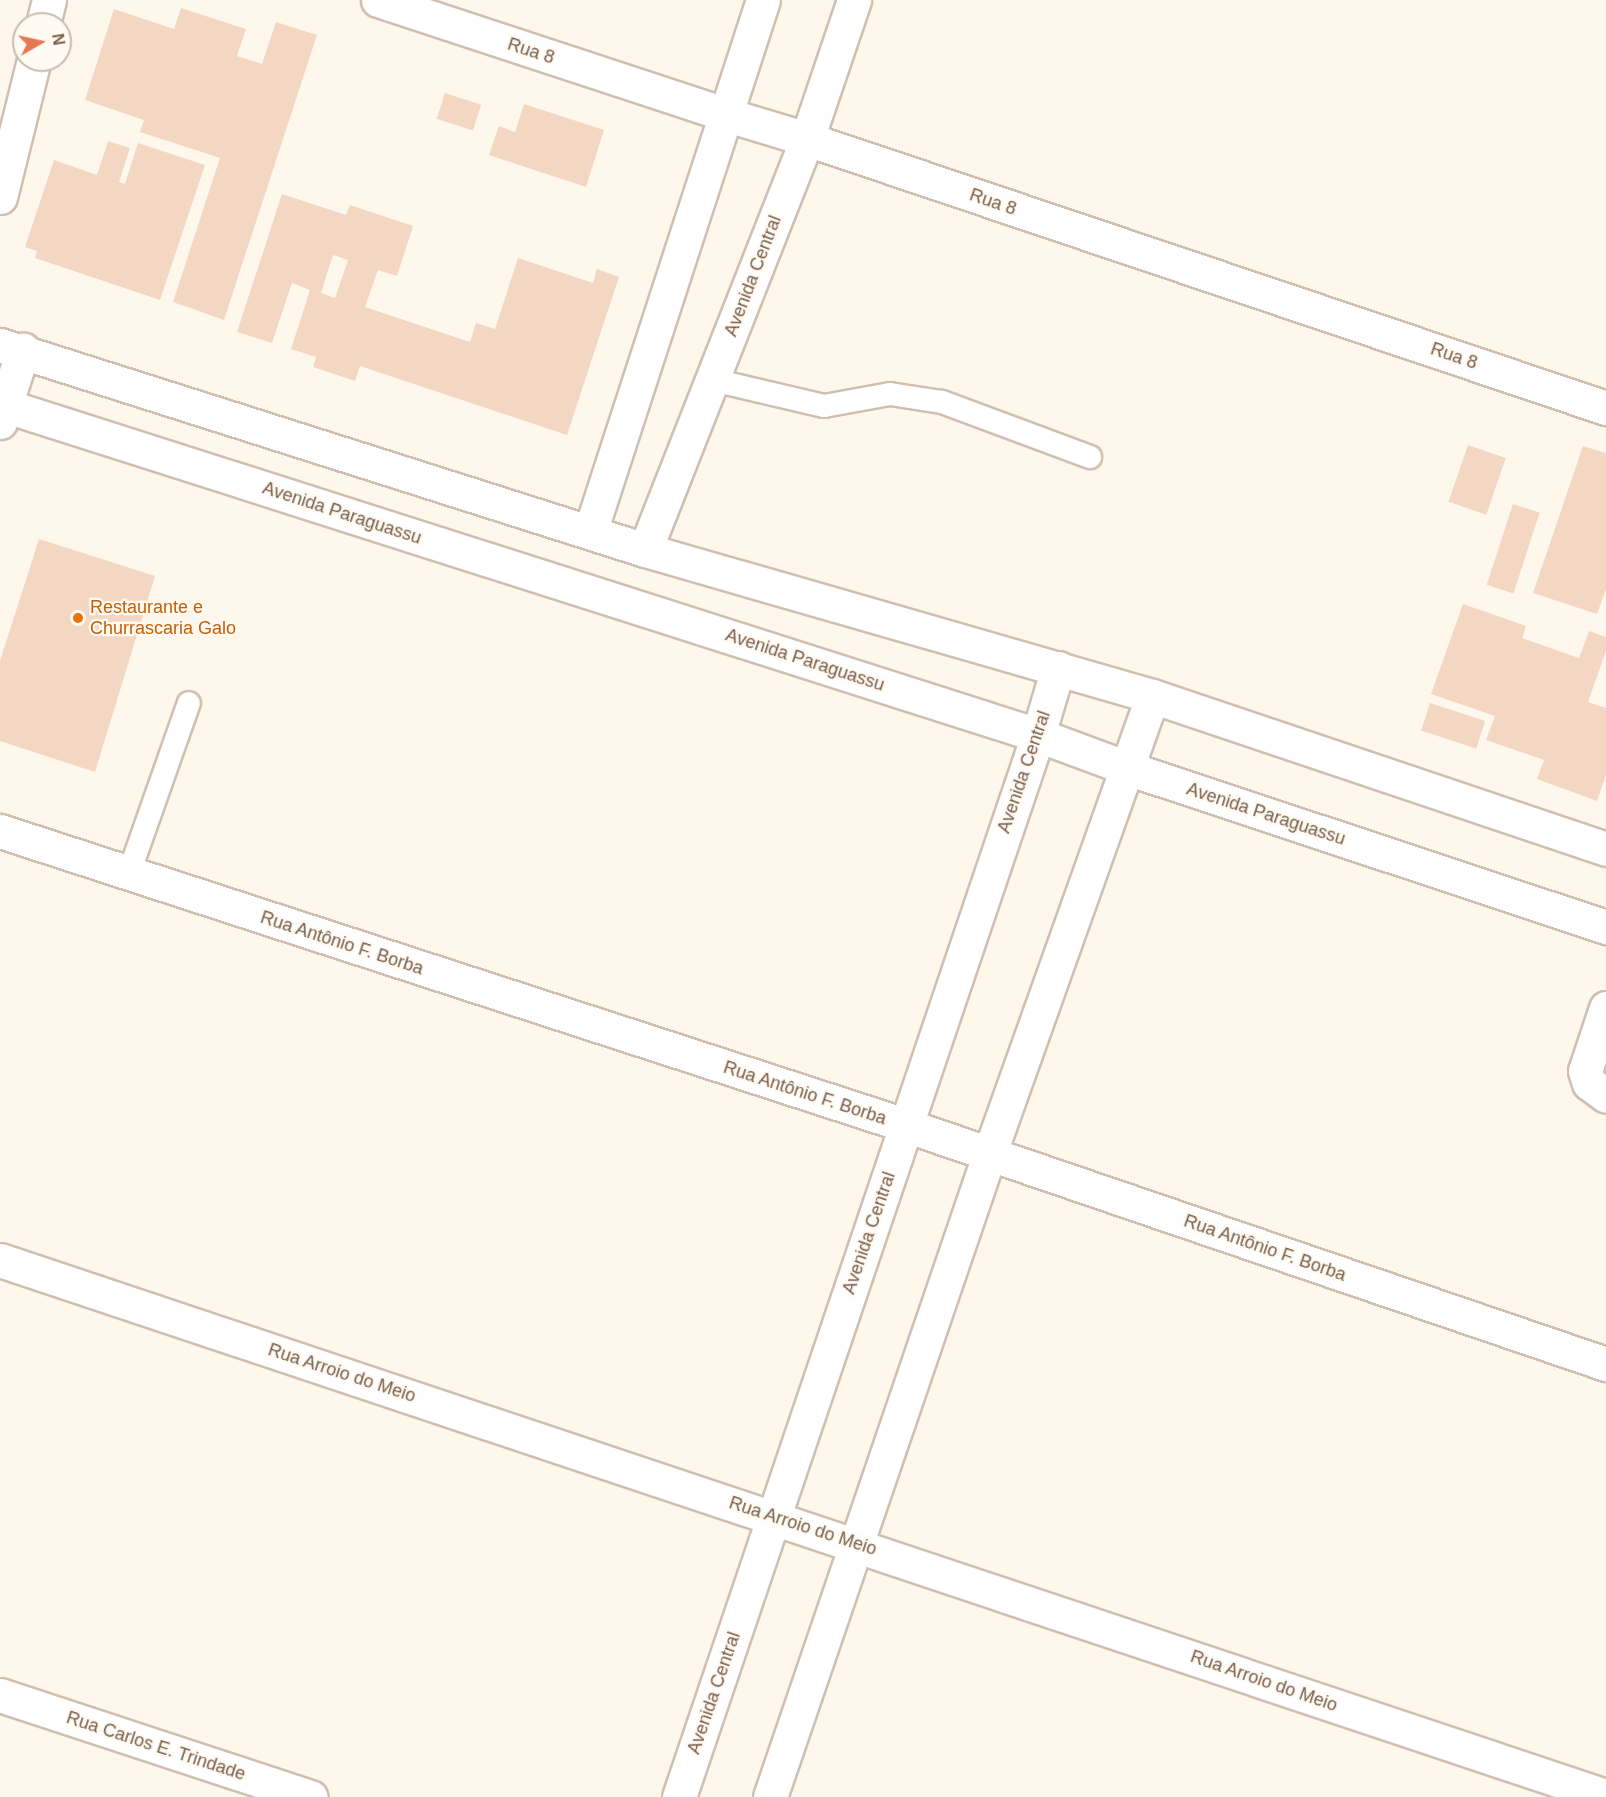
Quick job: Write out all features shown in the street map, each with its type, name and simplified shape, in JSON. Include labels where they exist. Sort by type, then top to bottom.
[{"type":"street","name":"Rua 8","points":[[378,0],[724,114],[807,139],[1606,408]]},
{"type":"street","points":[[590,532],[724,114],[763,0]]},
{"type":"street","name":"Avenida Central","points":[[645,550],[807,139],[854,0]]},
{"type":"street","points":[[0,197],[31,72]]},
{"type":"street","points":[[2,410],[11,347],[645,550],[1152,696],[1606,849]]},
{"type":"street","name":"Avenida Paraguassu","points":[[2,410],[1038,735],[1127,768],[1606,927]]},
{"type":"street","name":"Avenida Central","points":[[679,1797],[1038,735],[1058,668]]},
{"type":"street","points":[[770,1797],[989,1155],[1152,696]]},
{"type":"street","name":"Rua Antônio F. Borba","points":[[0,831],[905,1125],[1606,1364]]},
{"type":"street","points":[[1606,1008],[1586,1071],[1589,1083],[1606,1096]]},
{"type":"street","name":"Rua Arroio do Meio","points":[[0,1260],[773,1516],[1606,1796]]},
{"type":"street","name":"Rua Carlos E. Trindade","points":[[0,1695],[311,1797]]},
{"type":"lane","points":[[712,380],[824,406],[890,394],[942,402],[1090,458]]},
{"type":"lane","points":[[129,873],[189,703]]},
{"type":"building","points":[[181,8],[246,29],[237,56],[262,64],[276,22],[317,35],[224,320],[173,302],[220,158],[140,132],[144,120],[85,100],[114,9],[174,29]]},
{"type":"building","points":[[445,93],[481,105],[473,130],[437,119]]},
{"type":"building","points":[[524,104],[604,130],[586,187],[489,155],[499,126],[515,132]]},
{"type":"building","points":[[108,141],[130,148],[119,182],[125,184],[138,143],[205,165],[160,300],[35,258],[37,251],[25,247],[54,160],[97,175]]},
{"type":"building","points":[[282,194],[346,215],[350,205],[413,226],[397,276],[378,270],[365,307],[470,342],[476,323],[495,329],[518,258],[593,283],[597,269],[619,277],[567,435],[360,366],[355,381],[313,367],[316,357],[291,349],[310,290],[292,283],[272,343],[237,332]],"holes":[[[333,255],[348,260],[335,298],[321,293]]]},
{"type":"building","points":[[1468,445],[1506,458],[1486,515],[1448,502]]},
{"type":"building","points":[[1583,446],[1606,453],[1606,589],[1597,614],[1533,593]]},
{"type":"building","points":[[1513,504],[1540,513],[1513,593],[1487,585]]},
{"type":"building","name":"Restaurante e Churrascaria Galo","points":[[39,539],[155,576],[95,772],[0,741],[0,661]]},
{"type":"building","points":[[1463,604],[1526,626],[1522,638],[1579,658],[1589,631],[1606,637],[1606,651],[1588,702],[1606,708],[1606,775],[1597,801],[1537,779],[1544,760],[1486,740],[1495,716],[1431,694]]},
{"type":"building","points":[[1430,703],[1485,721],[1476,749],[1421,731]]},
{"type":"place","name":"Restaurante e Churrascaria Galo","points":[[78,618]]}]
